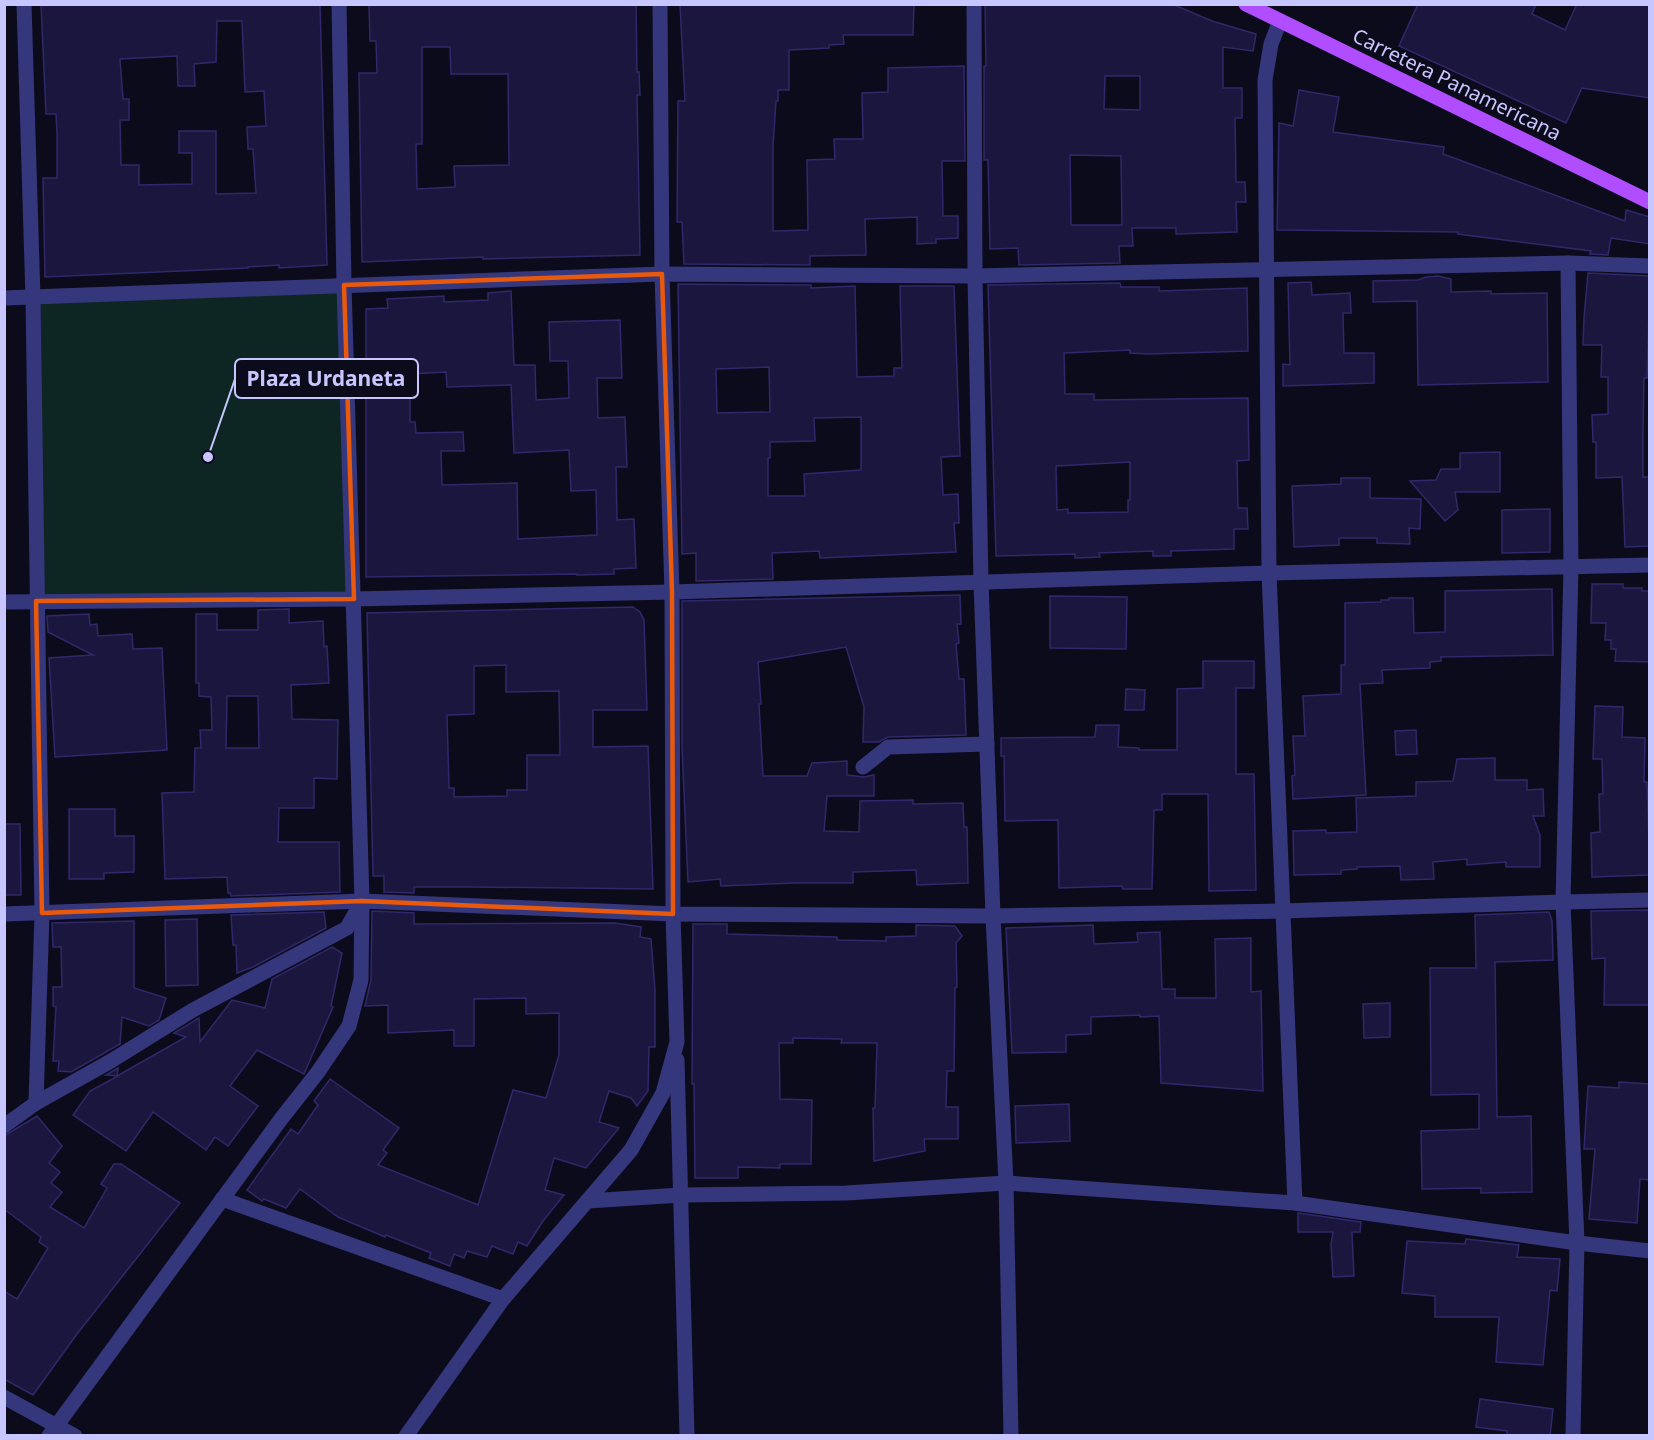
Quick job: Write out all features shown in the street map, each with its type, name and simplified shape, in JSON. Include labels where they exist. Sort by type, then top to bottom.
[{"type":"main road","name":"Carretera Panamericana","points":[[1246,4],[1650,202]]},
{"type":"street","points":[[24,4],[33,298],[42,913],[36,1102]]},
{"type":"street","points":[[53,1430],[350,1026],[361,980],[362,901],[344,285],[339,4]]},
{"type":"street","points":[[660,4],[662,274],[672,592],[673,914],[687,1436]]},
{"type":"street","points":[[974,4],[975,276],[981,582],[993,916],[1006,1183],[1011,1436]]},
{"type":"street","points":[[1280,21],[1271,44],[1265,80],[1269,573],[1295,1203]]},
{"type":"street","points":[[4,298],[662,274],[975,276],[1568,263],[1650,266]]},
{"type":"street","points":[[1568,263],[1571,567],[1563,902],[1577,1243],[1573,1436]]},
{"type":"street","points":[[4,602],[354,599],[672,592],[1269,573],[1650,565]]},
{"type":"street","points":[[863,767],[888,747],[987,744]]},
{"type":"street","points":[[4,914],[362,901],[673,914],[993,916],[1282,911],[1650,900]]},
{"type":"street","points":[[4,1126],[36,1102],[111,1061],[193,1010],[347,928],[362,901]]},
{"type":"street","points":[[406,1436],[503,1299],[631,1150],[663,1093],[677,1042]]},
{"type":"street","points":[[588,1201],[681,1195],[846,1193],[1006,1183],[1295,1203],[1577,1243],[1650,1251]]},
{"type":"street","points":[[222,1199],[503,1299]]},
{"type":"street","points":[[4,1396],[53,1430],[75,1436]]},
{"type":"highlighted area","points":[[662,274],[672,592],[673,914],[362,901],[42,913],[36,601],[354,599],[344,285]]},
{"type":"green space","points":[[344,285],[354,599],[36,601],[33,298]]},
{"type":"building","points":[[41,4],[320,4],[327,265],[279,268],[279,265],[45,277],[43,178],[57,178],[56,114],[46,114]],"holes":[[[217,21],[242,21],[245,92],[264,91],[266,126],[247,127],[248,149],[253,149],[256,193],[216,194],[216,131],[179,131],[179,153],[192,153],[192,184],[139,185],[139,165],[121,165],[120,120],[129,120],[129,99],[123,99],[120,59],[177,56],[178,86],[195,86],[194,64],[216,62]]]},
{"type":"building","points":[[369,4],[636,4],[637,72],[639,72],[640,95],[637,95],[640,255],[483,259],[483,257],[362,262],[359,73],[377,73],[376,41],[370,41]],"holes":[[[422,47],[450,47],[451,74],[508,74],[509,165],[454,166],[455,187],[417,189],[416,144],[422,144]]]},
{"type":"building","points":[[680,4],[914,4],[913,35],[843,35],[844,44],[829,45],[829,48],[789,50],[789,90],[778,90],[778,101],[776,101],[773,146],[773,231],[808,230],[807,160],[835,159],[834,139],[863,139],[862,93],[888,92],[888,68],[964,66],[965,161],[942,161],[943,216],[958,216],[958,238],[936,239],[936,243],[917,244],[917,217],[865,219],[866,255],[810,256],[810,265],[684,264],[682,222],[677,222],[678,101],[685,101]]},
{"type":"building","points":[[985,4],[1172,4],[1212,21],[1256,34],[1253,51],[1223,47],[1223,88],[1242,88],[1242,118],[1235,118],[1236,182],[1245,182],[1246,202],[1236,202],[1237,232],[1176,234],[1176,228],[1132,228],[1133,246],[1119,246],[1120,263],[1019,265],[1018,248],[990,249],[988,160],[984,160],[984,66],[986,66]],"holes":[[[1105,76],[1140,76],[1140,110],[1104,109]],[[1070,155],[1121,156],[1122,225],[1071,225]]]},
{"type":"building","points":[[1418,4],[1536,4],[1532,14],[1565,30],[1577,4],[1650,4],[1650,98],[1582,88],[1566,123],[1399,46]]},
{"type":"building","points":[[1299,90],[1339,97],[1333,132],[1444,147],[1443,154],[1625,221],[1626,210],[1650,217],[1650,244],[1611,238],[1608,255],[1458,234],[1458,232],[1277,230],[1279,123],[1293,126]]},
{"type":"building","points":[[1588,273],[1650,276],[1647,378],[1644,378],[1643,477],[1649,477],[1650,546],[1625,547],[1622,477],[1596,478],[1596,442],[1593,442],[1592,415],[1608,414],[1608,377],[1601,377],[1602,345],[1583,345]]},
{"type":"building","points":[[1438,276],[1451,279],[1451,292],[1547,293],[1548,382],[1418,385],[1417,301],[1373,302],[1373,281],[1418,280]]},
{"type":"building","points":[[1311,282],[1312,295],[1350,293],[1351,313],[1343,313],[1344,353],[1374,353],[1374,383],[1283,386],[1283,364],[1290,365],[1288,283]]},
{"type":"building","points":[[1120,283],[1121,287],[1159,287],[1159,291],[1247,288],[1248,351],[1148,354],[1130,353],[1130,350],[1064,353],[1065,394],[1094,394],[1094,400],[1248,398],[1249,460],[1237,461],[1238,508],[1247,508],[1248,529],[1234,529],[1234,549],[1171,551],[1171,556],[1153,556],[1153,551],[1099,553],[1100,557],[1075,558],[1075,554],[996,556],[988,285]],"holes":[[[1130,462],[1130,500],[1128,500],[1128,512],[1068,513],[1068,509],[1057,510],[1056,466]]]},
{"type":"building","points":[[678,284],[811,285],[811,288],[855,286],[857,377],[894,376],[894,368],[902,368],[900,286],[954,286],[960,456],[941,457],[943,495],[958,494],[959,523],[954,523],[956,552],[820,558],[819,551],[772,553],[773,579],[696,581],[696,553],[682,554]],"holes":[[[769,367],[770,412],[717,413],[716,369]],[[861,417],[861,470],[804,474],[805,496],[768,496],[770,442],[815,441],[814,418]]]},
{"type":"building","points":[[511,291],[514,365],[535,365],[536,400],[569,398],[568,361],[550,361],[549,322],[620,320],[622,378],[597,378],[598,418],[625,417],[627,467],[616,467],[617,520],[634,519],[636,568],[614,569],[614,574],[366,577],[366,309],[388,308],[387,299],[444,296],[444,302],[488,300],[488,293]],"holes":[[[446,372],[447,387],[511,385],[514,453],[569,450],[571,491],[596,490],[597,535],[518,539],[517,483],[442,485],[441,451],[464,451],[463,432],[416,433],[415,422],[410,422],[410,374]]]},
{"type":"building","points":[[1500,452],[1500,492],[1455,492],[1458,510],[1445,521],[1410,481],[1436,480],[1441,469],[1460,469],[1460,453]]},
{"type":"building","points":[[1341,478],[1370,478],[1370,498],[1421,499],[1420,529],[1409,528],[1410,544],[1377,543],[1377,538],[1339,538],[1339,545],[1294,547],[1292,486],[1341,484]]},
{"type":"building","points":[[1550,509],[1550,552],[1502,553],[1502,510]]},
{"type":"building","points":[[1592,584],[1623,584],[1623,588],[1642,588],[1642,591],[1650,591],[1650,662],[1615,661],[1616,649],[1611,649],[1611,640],[1605,640],[1606,623],[1591,623]]},
{"type":"building","points":[[1552,589],[1553,655],[1441,657],[1441,661],[1430,662],[1430,668],[1382,670],[1383,683],[1360,684],[1366,795],[1293,799],[1292,776],[1295,775],[1293,736],[1305,736],[1303,696],[1341,694],[1341,665],[1345,665],[1345,603],[1413,598],[1414,633],[1445,632],[1445,591]]},
{"type":"building","points":[[960,595],[961,624],[957,624],[959,643],[956,644],[959,679],[964,679],[966,735],[888,737],[879,742],[863,742],[864,707],[846,647],[758,662],[761,704],[759,704],[763,776],[807,776],[812,763],[847,761],[847,775],[864,777],[874,775],[874,796],[827,796],[824,831],[859,832],[860,801],[913,800],[913,804],[963,803],[964,827],[967,827],[968,883],[917,885],[916,870],[853,872],[853,883],[721,886],[720,879],[688,882],[682,747],[682,601]]},
{"type":"building","points":[[1050,596],[1127,597],[1126,649],[1050,648]]},
{"type":"building","points":[[633,607],[640,612],[644,620],[647,710],[593,710],[593,747],[648,746],[653,889],[414,887],[414,893],[384,892],[384,876],[373,876],[367,613]],"holes":[[[506,665],[506,692],[559,691],[560,755],[527,755],[527,790],[507,790],[507,796],[454,797],[454,788],[449,788],[447,715],[474,714],[474,666]]]},
{"type":"building","points":[[289,609],[289,623],[323,621],[329,683],[291,685],[292,719],[338,720],[337,779],[314,778],[314,808],[279,808],[278,842],[339,842],[340,892],[231,896],[228,893],[227,877],[165,879],[162,793],[194,792],[195,748],[201,748],[200,730],[212,730],[211,697],[199,696],[199,683],[196,683],[196,614],[217,614],[217,630],[258,630],[258,610]],"holes":[[[227,696],[258,696],[259,748],[226,748]]]},
{"type":"building","points":[[89,614],[90,625],[97,624],[98,636],[132,634],[133,649],[162,648],[167,750],[55,757],[49,658],[93,655],[48,632],[47,616]]},
{"type":"building","points":[[1203,661],[1254,661],[1254,688],[1236,688],[1236,774],[1254,774],[1256,890],[1209,891],[1208,794],[1162,794],[1162,810],[1154,810],[1152,889],[1123,889],[1122,886],[1059,888],[1058,820],[1005,821],[1004,756],[1001,756],[1001,738],[1095,737],[1096,725],[1119,725],[1118,747],[1139,748],[1139,750],[1177,750],[1177,689],[1203,688]]},
{"type":"building","points":[[1126,689],[1145,690],[1144,710],[1125,710]]},
{"type":"building","points":[[1595,706],[1623,707],[1622,737],[1645,738],[1644,782],[1647,782],[1650,875],[1592,877],[1591,833],[1600,832],[1599,794],[1603,794],[1602,759],[1593,759]]},
{"type":"building","points":[[1416,730],[1417,754],[1396,755],[1395,731]]},
{"type":"building","points":[[1495,758],[1495,780],[1527,780],[1527,790],[1543,789],[1544,816],[1533,816],[1540,835],[1540,867],[1506,867],[1506,862],[1467,865],[1467,859],[1433,862],[1434,879],[1401,880],[1400,866],[1357,867],[1357,869],[1341,870],[1341,874],[1294,875],[1293,831],[1357,832],[1356,798],[1416,796],[1416,782],[1453,781],[1457,759]]},
{"type":"building","points":[[69,809],[115,809],[115,836],[134,836],[134,872],[104,873],[104,879],[69,879]]},
{"type":"building","points":[[4,824],[20,824],[21,895],[4,895]]},
{"type":"building","points":[[1650,910],[1650,1005],[1604,1005],[1605,958],[1592,959],[1591,911]]},
{"type":"building","points":[[372,911],[414,913],[414,924],[615,923],[641,927],[640,937],[651,939],[655,990],[655,1047],[649,1047],[648,1091],[637,1106],[631,1098],[609,1091],[599,1122],[619,1128],[586,1168],[554,1158],[545,1190],[564,1195],[527,1246],[518,1242],[513,1254],[492,1246],[487,1257],[467,1251],[464,1258],[454,1254],[450,1266],[429,1258],[431,1253],[338,1217],[300,1189],[286,1208],[264,1199],[262,1201],[247,1190],[291,1129],[298,1134],[318,1105],[314,1101],[330,1079],[399,1128],[383,1150],[387,1153],[378,1165],[478,1205],[513,1090],[546,1098],[559,1055],[559,1013],[526,1014],[526,998],[474,999],[474,1046],[454,1046],[454,1030],[388,1033],[388,1005],[365,1006],[371,980]]},
{"type":"building","points":[[324,912],[326,928],[253,967],[237,973],[236,945],[233,945],[231,915]]},
{"type":"building","points":[[1549,912],[1552,921],[1553,960],[1495,962],[1497,1117],[1531,1116],[1532,1192],[1481,1193],[1481,1188],[1422,1189],[1421,1131],[1479,1129],[1479,1094],[1431,1095],[1430,968],[1476,968],[1475,915]]},
{"type":"building","points":[[197,919],[198,985],[166,986],[165,920]]},
{"type":"building","points":[[134,921],[134,988],[166,998],[159,1020],[149,1026],[122,1017],[120,1044],[71,1072],[58,1071],[59,1061],[53,1061],[56,1007],[53,1006],[53,987],[62,987],[61,947],[53,947],[52,923]]},
{"type":"building","points":[[693,924],[727,924],[727,934],[837,937],[837,940],[886,941],[886,937],[916,936],[916,925],[955,926],[962,936],[956,943],[954,1071],[947,1071],[946,1107],[958,1107],[958,1139],[924,1139],[925,1151],[874,1161],[873,1108],[875,1108],[877,1043],[841,1043],[842,1039],[793,1038],[793,1043],[779,1043],[780,1099],[812,1100],[811,1164],[780,1164],[780,1168],[738,1167],[738,1178],[695,1178],[694,1084],[692,1084]]},
{"type":"building","points":[[1093,925],[1094,944],[1138,942],[1137,933],[1160,932],[1162,989],[1175,989],[1175,998],[1216,998],[1215,939],[1251,938],[1251,992],[1261,991],[1263,1091],[1161,1083],[1159,1016],[1091,1017],[1091,1034],[1066,1035],[1066,1052],[1012,1053],[1006,928]]},
{"type":"building","points":[[332,947],[342,953],[331,1006],[333,1007],[304,1074],[257,1050],[230,1086],[258,1106],[228,1146],[215,1137],[206,1150],[153,1112],[126,1151],[73,1115],[90,1091],[186,1037],[174,1033],[199,1018],[200,1042],[232,1000],[265,1008],[272,979]]},
{"type":"building","points":[[1390,1003],[1390,1037],[1364,1038],[1363,1004]]},
{"type":"building","points":[[118,1068],[117,1076],[106,1075]]},
{"type":"building","points":[[1619,1082],[1650,1084],[1650,1180],[1640,1179],[1637,1223],[1589,1219],[1595,1149],[1584,1149],[1588,1086],[1619,1088]]},
{"type":"building","points":[[1069,1104],[1070,1141],[1016,1143],[1015,1106]]},
{"type":"building","points":[[37,1116],[62,1146],[49,1163],[60,1172],[51,1183],[62,1192],[50,1207],[84,1228],[107,1188],[101,1184],[114,1164],[121,1164],[180,1203],[77,1334],[33,1395],[4,1379],[4,1291],[17,1299],[48,1248],[39,1242],[41,1237],[4,1209],[4,1136]]},
{"type":"building","points":[[1298,1213],[1361,1222],[1360,1232],[1352,1232],[1354,1276],[1333,1277],[1331,1244],[1333,1232],[1298,1232]]},
{"type":"building","points":[[1466,1239],[1519,1245],[1517,1257],[1560,1259],[1557,1291],[1550,1290],[1543,1365],[1496,1362],[1499,1317],[1435,1317],[1435,1296],[1402,1293],[1407,1241],[1465,1244]]},
{"type":"building","points":[[1480,1399],[1553,1409],[1550,1436],[1507,1436],[1507,1431],[1476,1427]]},
{"type":"place","name":"Plaza Urdaneta","points":[[208,457]]}]
